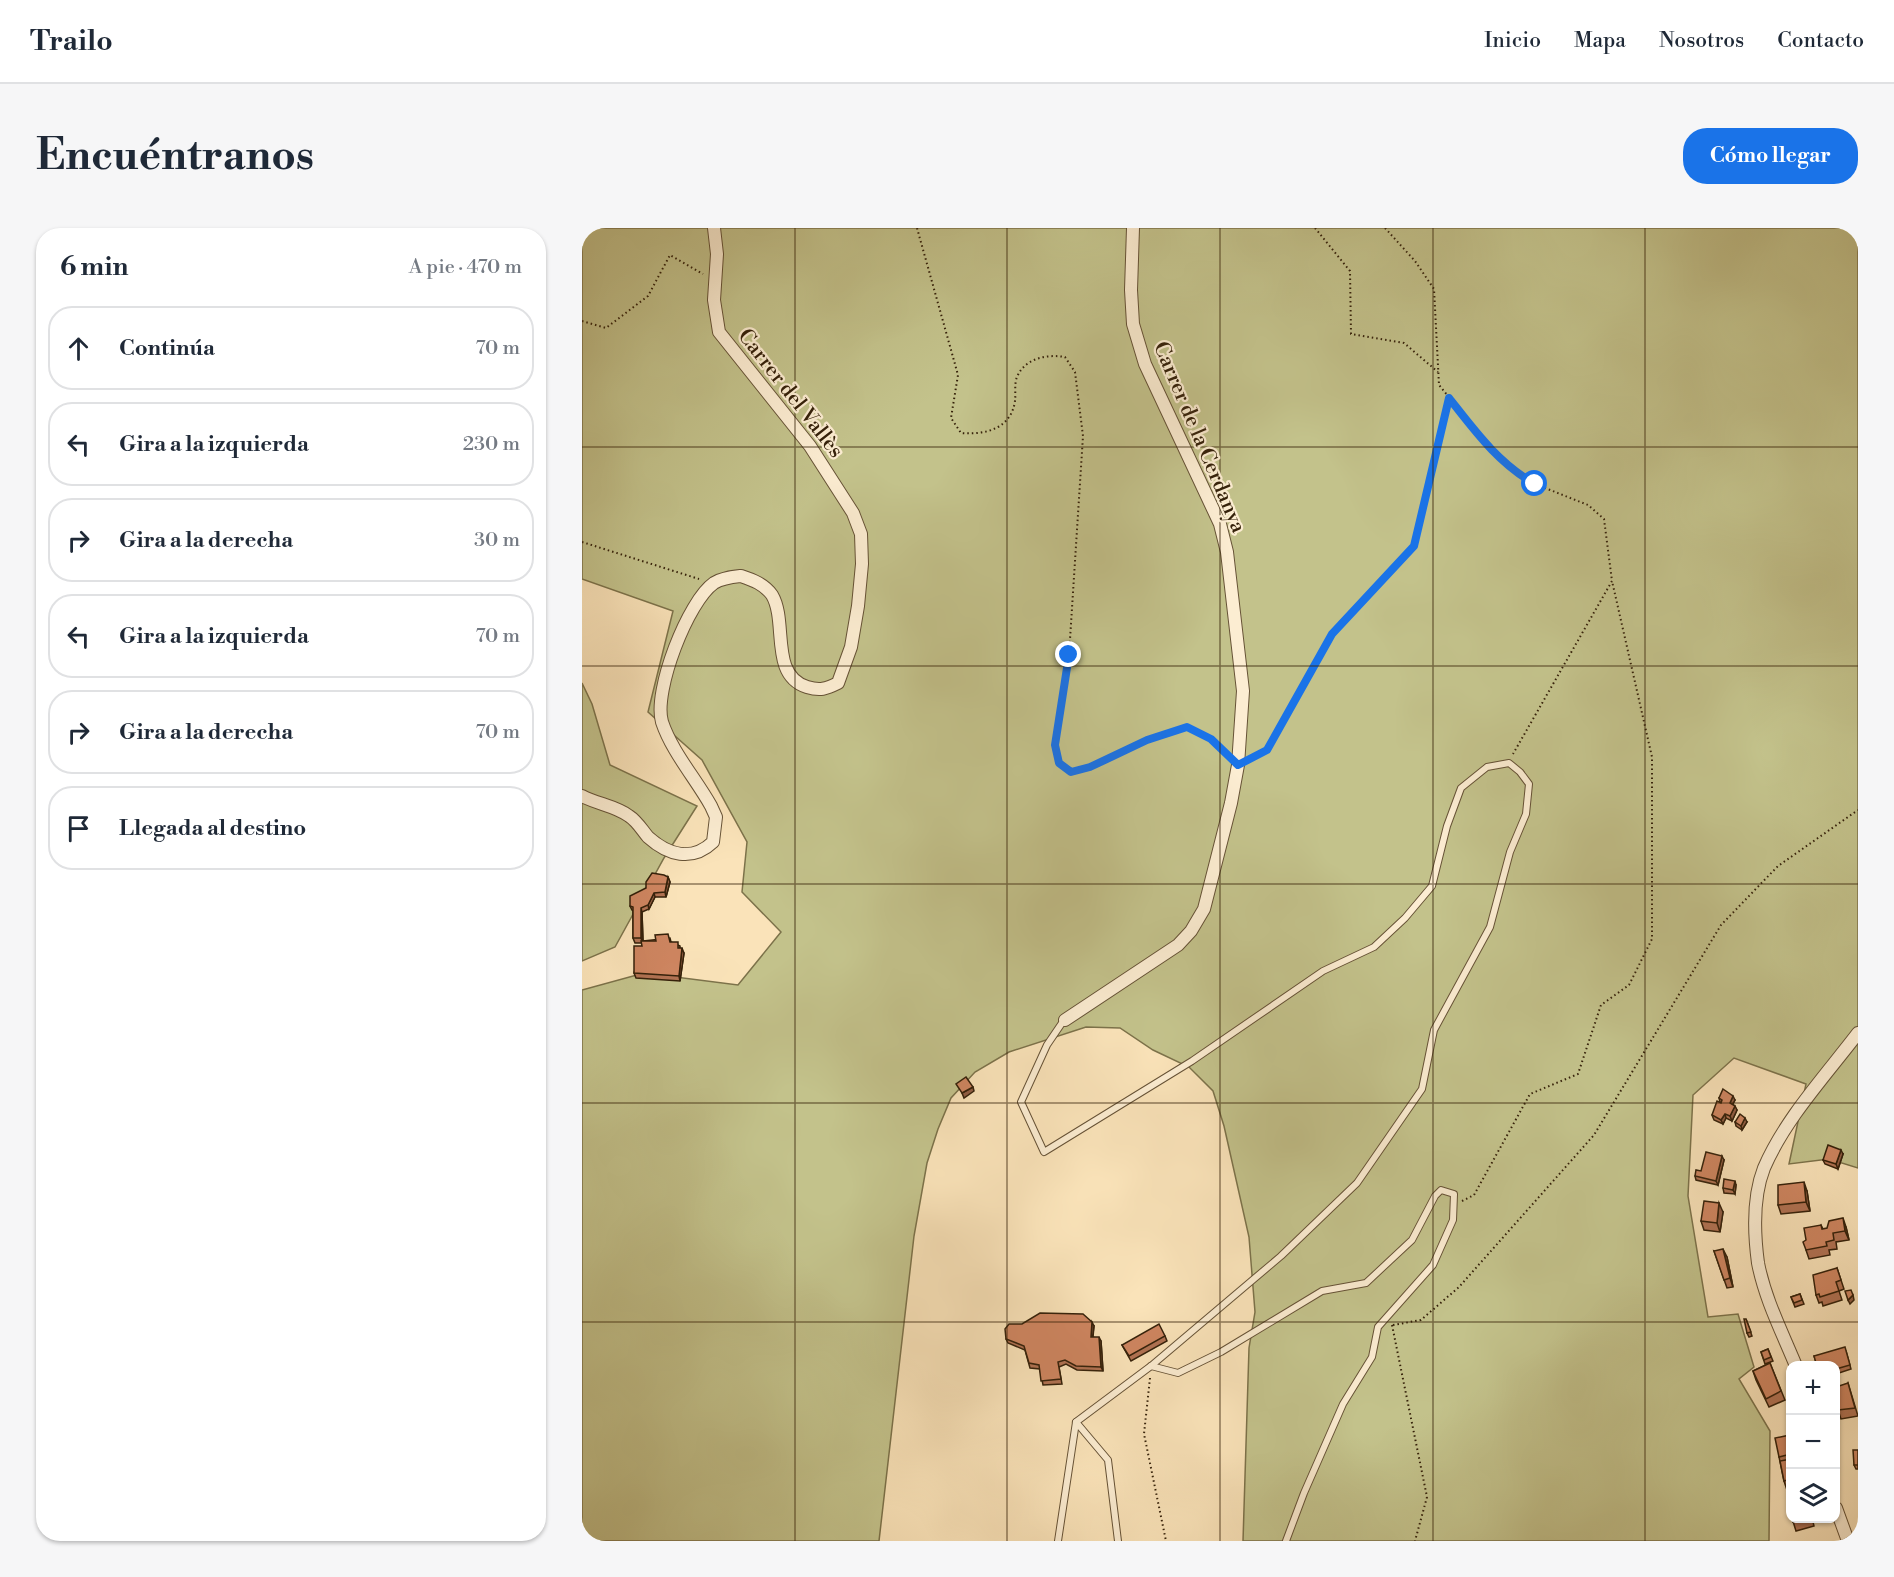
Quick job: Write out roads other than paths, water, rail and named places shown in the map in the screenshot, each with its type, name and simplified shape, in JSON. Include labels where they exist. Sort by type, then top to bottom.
[{"type":"street","name":"Carrer del Vallès","points":[[582,796],[630,816],[647,835],[670,852],[694,855],[704,851],[713,842],[716,817],[671,741],[659,709],[661,691],[676,646],[700,600],[713,584],[741,576],[767,588],[777,608],[781,651],[789,672],[800,685],[819,691],[838,684],[851,647],[862,564],[861,534],[853,513],[810,446],[719,332],[714,300],[717,254],[714,228]]},
{"type":"street","name":"Carrer de la Cerdanya","points":[[1065,1020],[1178,945],[1191,932],[1204,909],[1216,868],[1238,765],[1243,691],[1227,552],[1220,524],[1144,364],[1133,324],[1131,281],[1133,228]]},
{"type":"street","points":[[1794,1361],[1771,1307],[1758,1263],[1755,1208],[1764,1169],[1776,1145],[1858,1034]]},
{"type":"street","points":[[1840,1519],[1848,1541]]},
{"type":"lane","points":[[1058,1541],[1076,1422],[1151,1366],[1281,1256],[1357,1183],[1422,1089],[1434,1030],[1490,927],[1510,852],[1526,814],[1529,784],[1509,763],[1487,767],[1461,788],[1447,826],[1432,886],[1405,918],[1374,947],[1323,971],[1192,1061],[1044,1152],[1021,1102],[1047,1045],[1065,1020]]},
{"type":"lane","points":[[1151,1366],[1178,1373],[1221,1352],[1322,1291],[1366,1283],[1412,1240],[1435,1196],[1441,1190],[1454,1194],[1453,1220],[1433,1265],[1378,1327],[1372,1357],[1343,1404],[1304,1493],[1286,1541]]},
{"type":"lane","points":[[1076,1422],[1108,1460],[1118,1541]]}]
